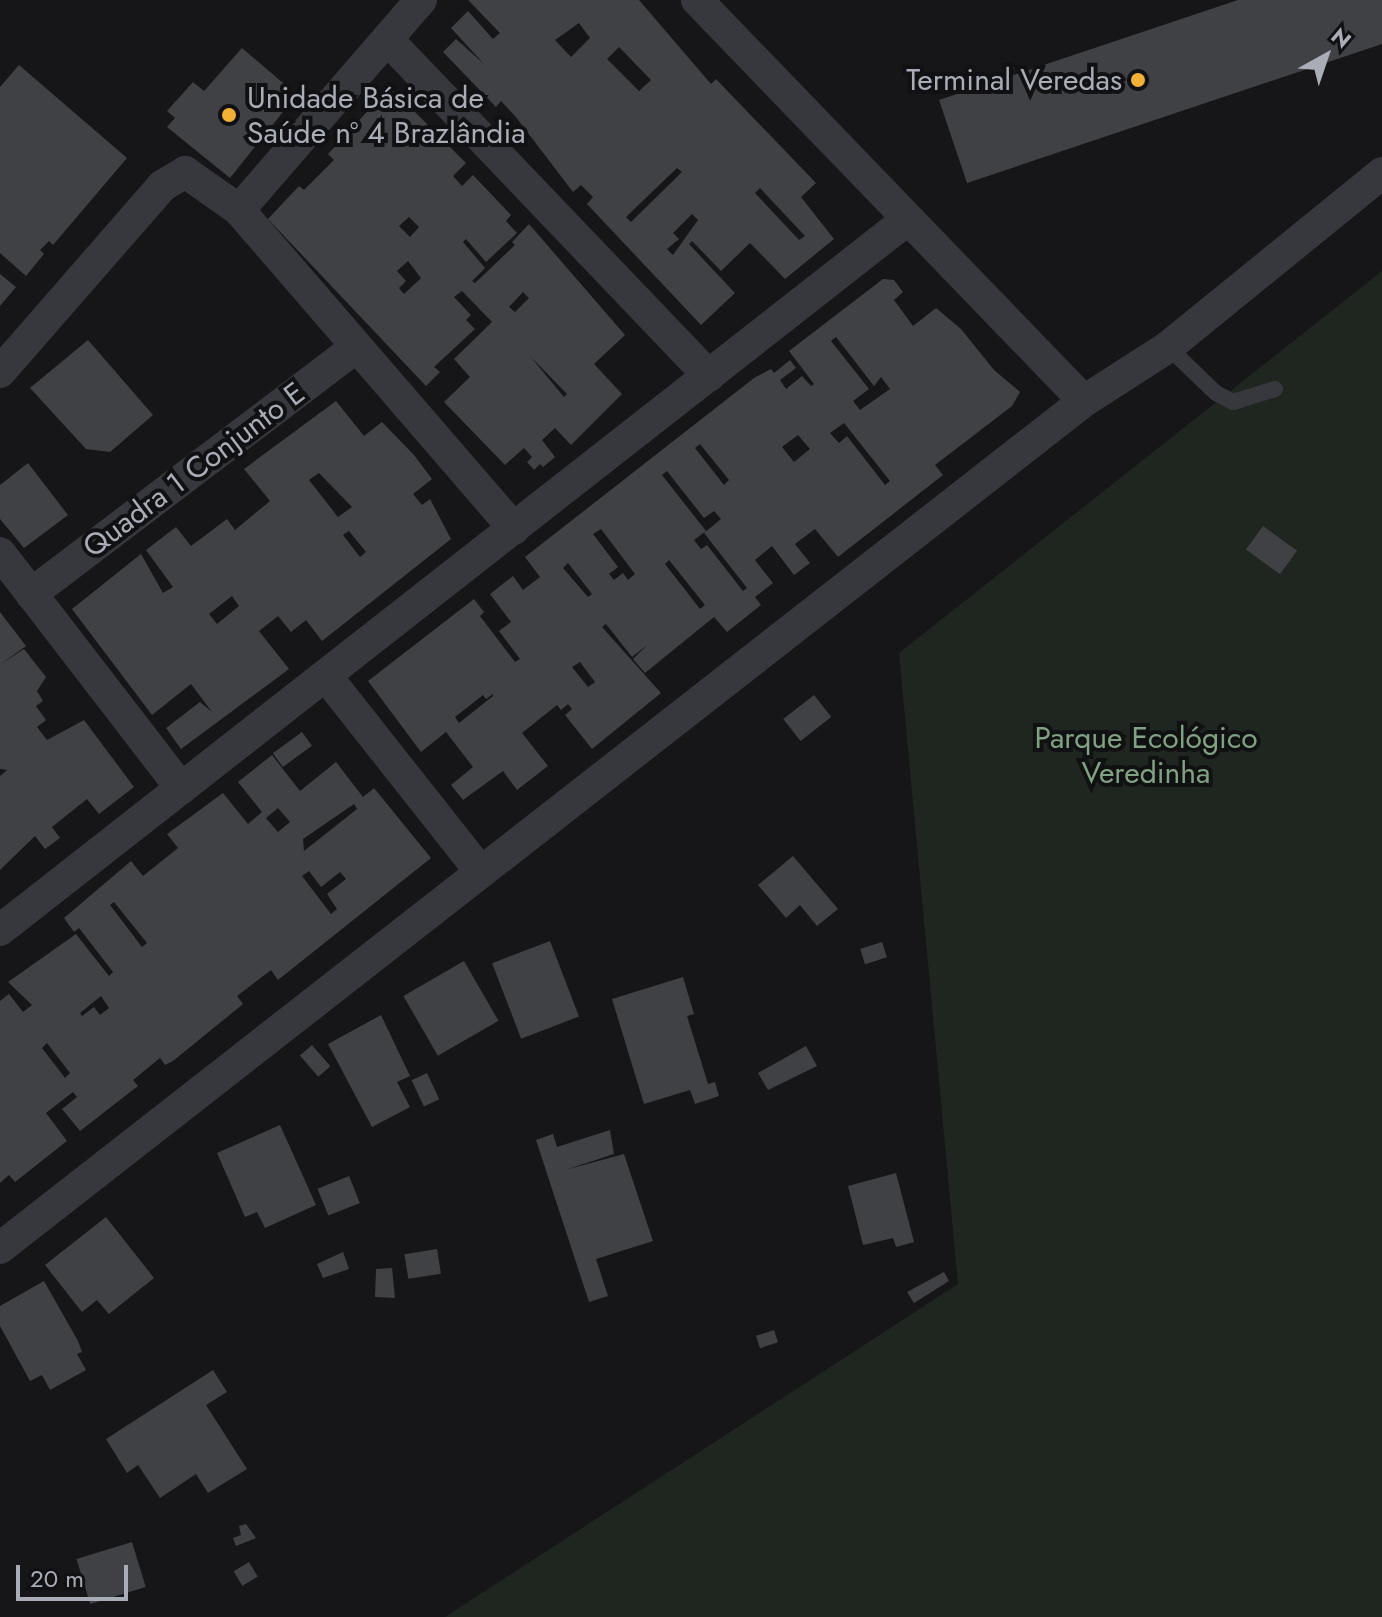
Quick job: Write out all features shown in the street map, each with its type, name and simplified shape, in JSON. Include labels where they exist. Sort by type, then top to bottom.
[{"type":"street","points":[[239,210],[421,0]]},
{"type":"street","points":[[697,0],[1084,401]]},
{"type":"street","points":[[387,39],[709,376]]},
{"type":"street","points":[[0,372],[162,186],[185,172],[239,210],[514,529]]},
{"type":"street","points":[[0,1248],[1084,401],[1168,347],[1382,173]]},
{"type":"street","points":[[0,930],[908,219]]},
{"type":"street","name":"Quadra 1 Conjunto E","points":[[31,594],[356,347]]},
{"type":"street","points":[[0,553],[181,788]]},
{"type":"street","points":[[326,676],[481,872]]},
{"type":"lane","points":[[1168,347],[1216,393],[1233,402],[1275,389]]},
{"type":"green space","name":"Parque Ecológico Veredinha","points":[[1382,271],[1382,1617],[445,1617],[958,1284],[899,653]]},
{"type":"building","points":[[468,0],[639,0],[711,84],[716,79],[816,183],[801,197],[834,239],[785,279],[750,243],[721,271],[692,241],[689,244],[735,293],[701,325],[587,204],[593,197],[581,185],[573,192],[515,116],[501,101],[496,107],[443,52],[456,39],[484,64],[451,28],[468,11],[493,39],[500,33]],"holes":[[[579,23],[590,38],[571,57],[555,40]],[[619,47],[651,80],[639,91],[607,59]],[[677,168],[682,172],[631,222],[626,217]],[[760,188],[805,236],[799,240],[755,193]],[[692,214],[698,220],[673,255],[667,249],[679,239],[673,233]]]},
{"type":"building","name":"Terminal Veredas","points":[[1238,0],[1382,0],[1382,44],[967,183],[939,100]]},
{"type":"building","name":"Unidade Básica de Saúde nº 4 Brazlândia","points":[[242,48],[289,88],[282,95],[291,102],[230,178],[167,127],[175,118],[167,111],[193,82],[204,91]]},
{"type":"building","points":[[19,65],[127,158],[53,245],[49,241],[40,250],[44,254],[26,276],[0,253],[0,87]]},
{"type":"building","points":[[390,87],[466,163],[453,176],[462,186],[473,175],[511,215],[506,221],[517,233],[486,262],[466,239],[463,242],[485,268],[472,281],[475,283],[515,245],[512,242],[529,224],[625,335],[594,364],[622,394],[571,445],[555,428],[542,440],[555,457],[543,467],[540,464],[534,470],[527,462],[532,457],[524,448],[505,465],[444,402],[470,377],[454,359],[492,322],[462,291],[454,297],[471,315],[466,320],[475,329],[434,367],[440,372],[426,386],[268,219],[299,186],[304,190],[334,160],[328,154]],"holes":[[[409,217],[419,227],[410,237],[399,226]],[[408,261],[421,278],[404,294],[399,288],[406,281],[397,271]],[[523,292],[529,298],[515,312],[509,307]],[[530,356],[567,394],[564,397]]]},
{"type":"building","points":[[0,274],[16,287],[0,306]]},
{"type":"building","points":[[883,279],[894,280],[903,292],[894,300],[913,326],[936,308],[961,329],[994,370],[1020,392],[1012,406],[935,465],[943,475],[838,557],[815,529],[795,544],[810,563],[794,575],[772,546],[755,560],[773,583],[755,597],[761,605],[727,632],[714,617],[645,673],[633,659],[647,645],[632,657],[606,624],[602,627],[661,693],[592,749],[565,715],[572,709],[568,704],[561,710],[557,705],[522,733],[548,766],[517,790],[503,771],[463,800],[451,785],[473,767],[446,732],[421,752],[368,681],[474,599],[484,612],[480,616],[515,662],[520,659],[499,631],[511,622],[490,594],[513,576],[523,590],[540,577],[525,557],[754,378],[771,369],[774,373],[790,360],[796,368],[780,380],[786,389],[802,376],[811,386],[814,384],[789,351]],"holes":[[[836,337],[874,386],[881,377],[890,389],[860,410],[853,401],[869,389],[831,341]],[[844,423],[890,481],[885,485],[847,436],[839,443],[830,433]],[[798,435],[810,449],[794,462],[782,447]],[[700,444],[729,480],[724,485],[695,448]],[[667,471],[704,518],[714,511],[721,519],[704,533],[747,588],[743,591],[707,545],[701,549],[694,540],[706,531],[662,475]],[[601,529],[635,574],[628,580],[623,573],[614,580],[609,574],[618,567],[593,534]],[[669,560],[705,605],[700,609],[665,564]],[[568,563],[592,594],[588,597],[563,568]],[[580,662],[595,682],[588,687],[572,667]],[[493,694],[459,723],[455,717],[483,695],[486,699]]]},
{"type":"building","points":[[88,340],[153,415],[110,452],[86,449],[30,388]]},
{"type":"building","points":[[336,401],[364,436],[382,422],[414,455],[432,479],[413,494],[422,505],[430,499],[451,539],[322,641],[306,620],[291,632],[278,616],[259,631],[289,669],[181,749],[166,728],[200,702],[212,712],[191,684],[152,715],[72,609],[141,554],[163,593],[173,587],[146,550],[176,527],[191,546],[227,519],[235,530],[270,501],[244,469]],"holes":[[[319,473],[352,507],[338,517],[309,480]],[[349,531],[366,552],[360,557],[343,535]],[[232,596],[239,606],[217,624],[209,614]]]},
{"type":"building","points":[[28,463],[68,515],[24,548],[0,519],[0,485]]},
{"type":"building","points":[[1263,526],[1297,551],[1280,574],[1246,549]]},
{"type":"building","points":[[0,612],[26,646],[1,664],[24,649],[46,677],[37,691],[43,701],[36,706],[46,720],[37,727],[47,740],[84,720],[134,787],[99,814],[87,799],[52,827],[60,838],[45,849],[35,836],[0,870],[0,776],[7,770],[0,769]]},
{"type":"building","points":[[814,695],[831,717],[801,741],[783,719]]},
{"type":"building","points":[[302,732],[312,746],[283,767],[273,753]]},
{"type":"building","points":[[272,755],[300,791],[336,762],[363,797],[374,788],[431,858],[278,980],[271,970],[237,996],[243,1004],[173,1061],[165,1065],[160,1058],[133,1080],[138,1086],[80,1131],[62,1109],[77,1097],[73,1092],[46,1113],[67,1141],[15,1182],[9,1175],[0,1183],[0,1001],[9,994],[23,1012],[32,1005],[8,982],[76,934],[109,976],[113,972],[79,928],[74,932],[64,918],[131,861],[143,876],[178,848],[167,834],[223,793],[248,824],[262,812],[238,782]],"holes":[[[354,804],[357,809],[304,851],[303,839]],[[278,808],[290,822],[278,832],[266,818]],[[309,871],[321,887],[340,872],[346,879],[327,894],[337,909],[331,914],[302,876]],[[114,902],[147,943],[142,947],[110,905]],[[101,996],[109,1008],[100,1015],[94,1007],[82,1016],[80,1013]],[[47,1043],[70,1073],[65,1078],[42,1048]]]},
{"type":"building","points":[[793,856],[838,909],[817,926],[800,905],[786,918],[758,885]]},
{"type":"building","points":[[550,941],[579,1017],[521,1039],[492,963]]},
{"type":"building","points":[[882,942],[887,957],[865,964],[860,949]]},
{"type":"building","points":[[464,961],[498,1021],[438,1056],[403,996]]},
{"type":"building","points":[[683,977],[694,1014],[687,1016],[708,1084],[715,1082],[719,1096],[695,1104],[690,1090],[644,1104],[612,999]]},
{"type":"building","points":[[381,1015],[410,1076],[397,1082],[410,1107],[372,1127],[328,1044]]},
{"type":"building","points":[[312,1045],[330,1066],[318,1077],[300,1055]]},
{"type":"building","points":[[806,1046],[817,1066],[768,1090],[758,1073]]},
{"type":"building","points":[[427,1073],[439,1099],[424,1106],[412,1080]]},
{"type":"building","points":[[280,1125],[316,1205],[265,1228],[257,1212],[245,1217],[217,1153]]},
{"type":"building","points":[[610,1130],[614,1154],[565,1170],[624,1154],[653,1241],[596,1259],[608,1296],[589,1302],[536,1140],[553,1134],[557,1147]]},
{"type":"building","points":[[896,1173],[914,1242],[896,1247],[893,1238],[863,1245],[848,1186]]},
{"type":"building","points":[[349,1176],[360,1203],[328,1216],[317,1189]]},
{"type":"building","points":[[106,1217],[154,1278],[109,1314],[97,1300],[82,1312],[45,1265]]},
{"type":"building","points":[[437,1249],[441,1274],[408,1279],[404,1254]]},
{"type":"building","points":[[343,1252],[349,1269],[323,1278],[317,1264]]},
{"type":"building","points":[[392,1268],[395,1298],[375,1297],[376,1269]]},
{"type":"building","points":[[944,1272],[949,1281],[914,1303],[907,1292]]},
{"type":"building","points":[[44,1281],[78,1341],[82,1352],[77,1354],[86,1370],[50,1390],[42,1375],[30,1381],[0,1326],[0,1306]]},
{"type":"building","points":[[774,1330],[778,1342],[760,1348],[756,1336]]},
{"type":"building","points":[[213,1370],[227,1392],[206,1405],[247,1469],[208,1493],[196,1474],[160,1498],[138,1465],[127,1473],[106,1439]]},
{"type":"building","points":[[246,1524],[256,1538],[236,1546],[233,1538],[241,1535],[239,1526]]},
{"type":"building","points":[[132,1542],[146,1587],[90,1604],[77,1559]]},
{"type":"building","points":[[249,1562],[258,1577],[242,1586],[234,1571]]},
{"type":"place","name":"Terminal Veredas","points":[[1138,80]]},
{"type":"place","name":"Unidade Básica de Saúde nº 4 Brazlândia","points":[[229,115]]}]
